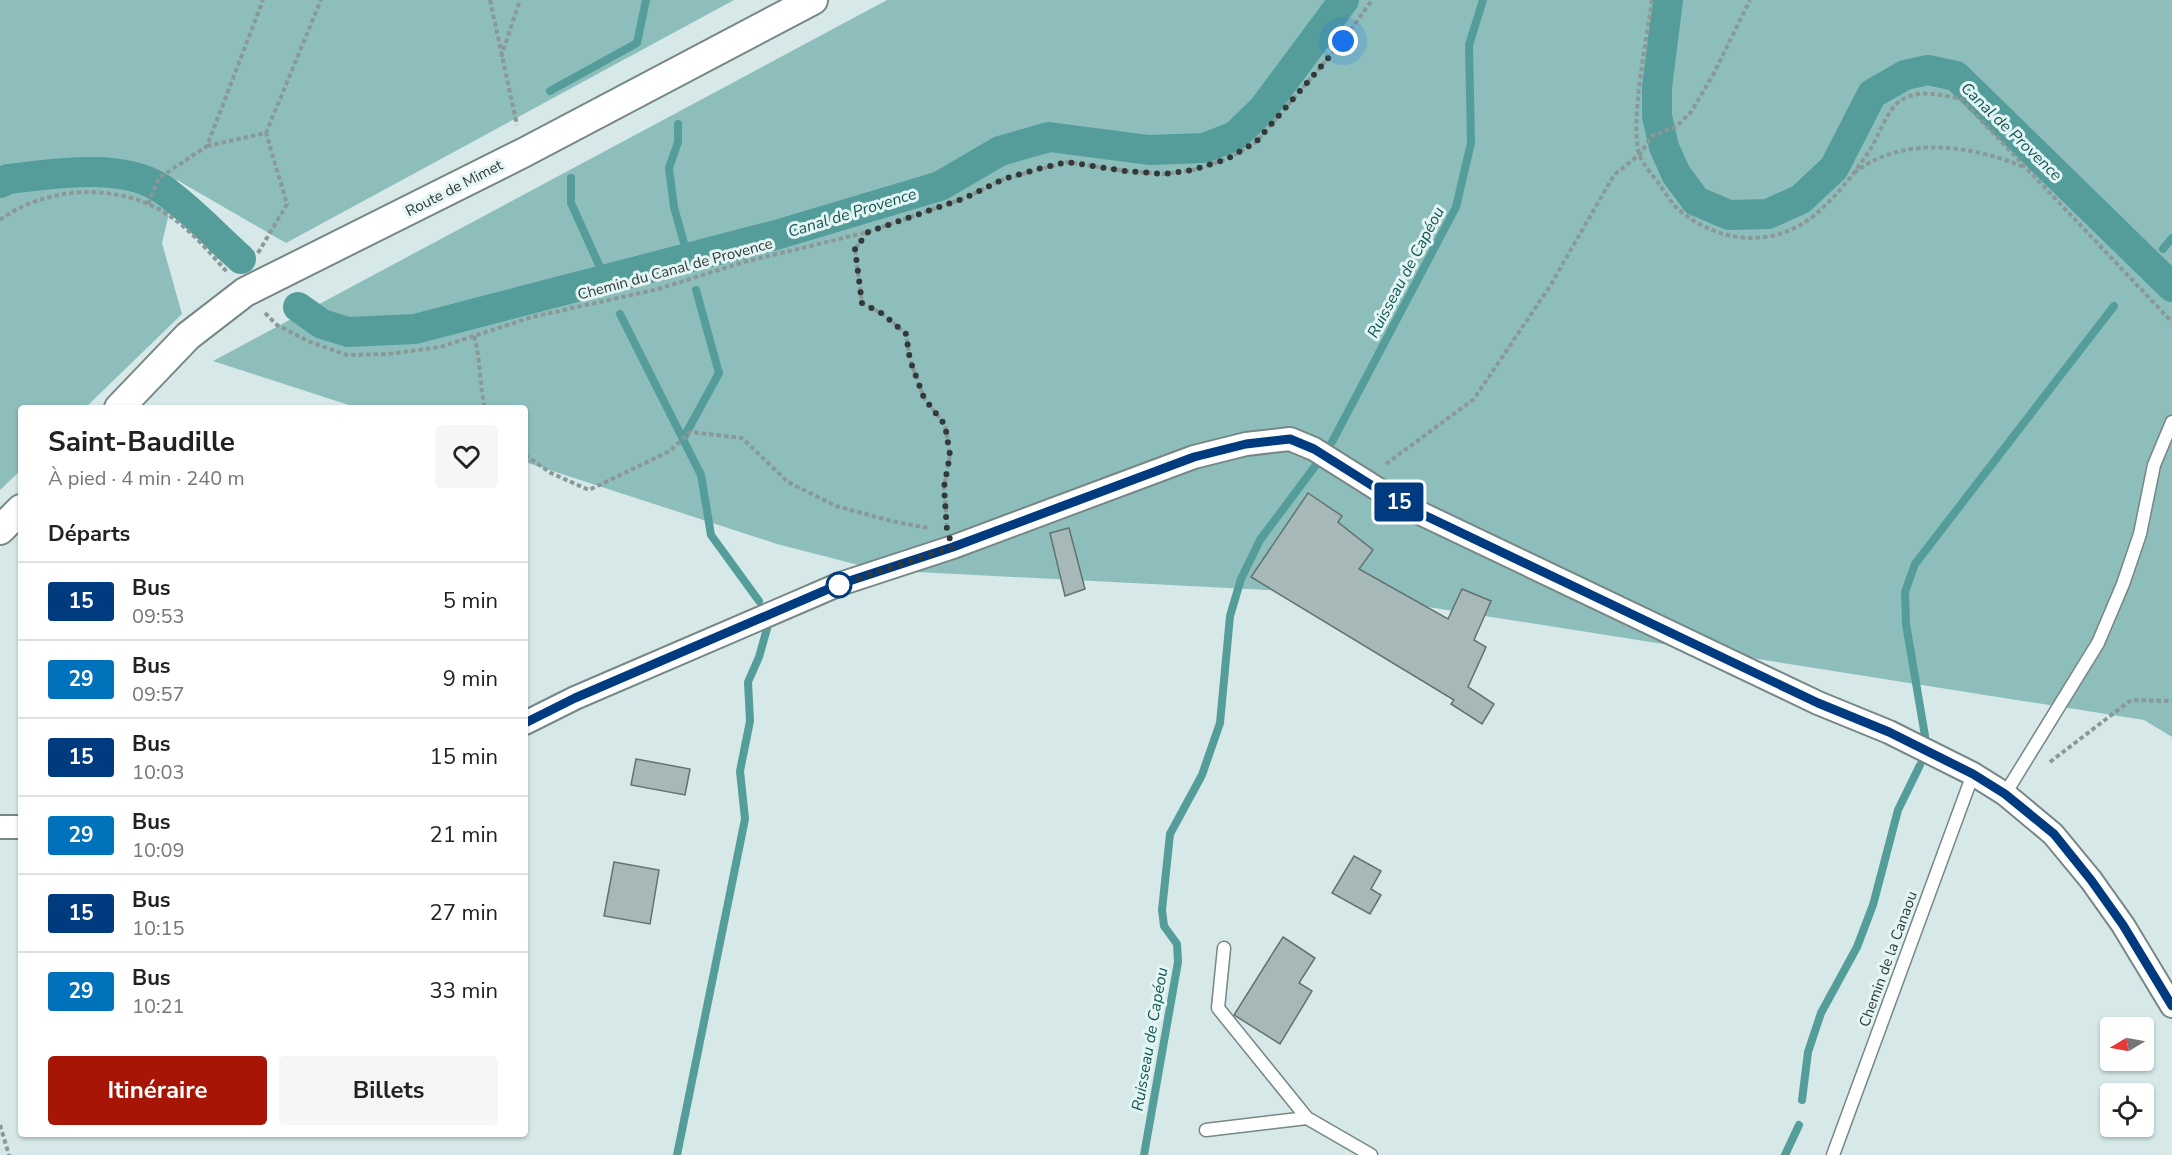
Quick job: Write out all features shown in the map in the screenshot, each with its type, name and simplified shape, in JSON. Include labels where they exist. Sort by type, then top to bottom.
[{"type":"street","name":"Route de Mimet","points":[[121,405],[188,336],[245,292],[524,153],[813,0]]},
{"type":"street","points":[[528,722],[575,698],[768,612],[869,574],[950,539],[1194,457],[1269,440],[1290,439],[1314,449],[1414,510],[1818,703],[1889,732],[1973,774],[2005,794],[2054,834],[2091,880],[2123,925],[2172,1006]]},
{"type":"street","points":[[0,530],[18,512]]},
{"type":"street","points":[[0,827],[18,827]]},
{"type":"lane","points":[[2005,794],[2098,643],[2123,584],[2140,534],[2154,465],[2172,422]]},
{"type":"lane","name":"Chemin de la Canaou","points":[[1833,1155],[1973,774]]},
{"type":"lane","points":[[1224,948],[1218,1008],[1307,1118],[1371,1155]]},
{"type":"lane","points":[[1206,1130],[1307,1118]]},
{"type":"path","points":[[207,146],[263,0]]},
{"type":"path","points":[[259,252],[287,204],[266,133],[321,0]]},
{"type":"path","points":[[490,0],[501,58],[524,153]]},
{"type":"path","points":[[501,58],[520,0]]},
{"type":"path","name":"Chemin du Canal de Provence","points":[[0,220],[30,203],[53,195],[77,192],[102,192],[147,204],[177,221],[277,325],[310,342],[347,355],[388,354],[440,348],[532,317],[658,289],[744,262],[868,232],[965,198],[1004,179],[1067,162],[1125,171],[1165,174],[1192,170],[1227,159],[1256,142],[1343,41],[1372,0]]},
{"type":"path","points":[[1652,0],[1637,110],[1640,154],[1676,208],[1702,227],[1732,238],[1759,238],[1786,232],[1808,220],[1848,178],[1902,100],[1928,92],[1960,99],[2172,322]]},
{"type":"path","points":[[1365,479],[1474,399],[1550,286],[1614,175],[1640,154],[1652,136],[1677,126],[1691,112],[1713,75],[1750,0]]},
{"type":"path","points":[[147,204],[159,178],[207,146],[266,133]]},
{"type":"path","points":[[1848,178],[1864,165],[1890,152],[1926,148],[1984,154],[2027,169]]},
{"type":"path","points":[[528,457],[551,473],[589,490],[670,451],[690,432],[742,438],[788,482],[836,506],[950,539],[944,487],[950,455],[945,425],[924,398],[910,360],[906,334],[883,314],[862,303],[855,249],[868,232]]},
{"type":"path","points":[[474,336],[480,356],[479,384],[484,405]]},
{"type":"path","points":[[2048,763],[2131,700],[2172,701]]},
{"type":"path","points":[[0,1125],[9,1155]]},
{"type":"shaded area","points":[[0,0],[734,0],[286,243],[177,180],[162,243],[182,314],[88,405],[18,405],[18,473],[0,490]]},
{"type":"shaded area","points":[[887,0],[2172,0],[2172,737],[2144,720],[1346,594],[878,570],[777,544],[528,463],[528,405],[349,405],[213,361]]},
{"type":"building","points":[[1308,493],[1342,516],[1338,522],[1373,550],[1359,569],[1448,619],[1462,589],[1491,601],[1474,640],[1486,647],[1468,687],[1494,704],[1482,724],[1451,704],[1454,700],[1251,577]]},
{"type":"building","points":[[1069,528],[1085,589],[1065,596],[1050,533]]},
{"type":"building","points":[[636,759],[690,769],[685,795],[631,785]]},
{"type":"building","points":[[1354,856],[1381,871],[1371,889],[1381,895],[1370,914],[1332,893]]},
{"type":"building","points":[[614,862],[659,870],[650,924],[604,916]]},
{"type":"building","points":[[1283,937],[1315,958],[1299,983],[1312,991],[1280,1044],[1234,1015]]},
{"type":"waterway","points":[[550,91],[637,43],[646,0]]},
{"type":"waterway","name":"Canal de Provence","points":[[298,307],[322,324],[348,332],[415,329],[776,235],[940,186],[1000,151],[1049,137],[1149,150],[1204,148],[1235,136],[1263,109],[1344,0]]},
{"type":"waterway","name":"Ruisseau de Capéou","points":[[1332,442],[1456,207],[1471,143],[1469,45],[1483,0]]},
{"type":"waterway","name":"Canal de Provence","points":[[1668,0],[1657,87],[1657,116],[1664,147],[1676,174],[1696,201],[1729,215],[1768,214],[1801,199],[1834,168],[1872,94],[1905,75],[1928,70],[1956,76],[2172,287]]},
{"type":"waterway","points":[[678,124],[678,142],[669,168],[674,207],[690,265]]},
{"type":"waterway","name":"Canal de Provence","points":[[0,183],[8,179],[66,173],[127,175],[162,189],[182,204],[241,259]]},
{"type":"waterway","points":[[571,178],[571,203],[609,287]]},
{"type":"waterway","points":[[2163,249],[2172,238]]},
{"type":"waterway","points":[[683,439],[719,373],[696,290]]},
{"type":"waterway","points":[[1925,736],[1906,624],[1905,592],[1915,564],[2114,306]]},
{"type":"waterway","points":[[620,314],[701,475],[711,535],[759,601]]},
{"type":"waterway","name":"Ruisseau de Capéou","points":[[1144,1155],[1178,962],[1177,944],[1164,926],[1162,910],[1170,834],[1202,775],[1220,723],[1230,616],[1241,579],[1260,540],[1316,465]]},
{"type":"waterway","points":[[677,1155],[745,819],[740,771],[750,721],[748,682],[759,657],[768,625]]},
{"type":"waterway","points":[[1802,1100],[1808,1052],[1821,1013],[1857,947],[1873,905],[1898,810],[1920,765]]},
{"type":"waterway","points":[[1785,1155],[1799,1125]]},
{"type":"bus line","name":"15","points":[[528,722],[575,698],[768,612],[840,584],[953,547],[1194,457],[1246,444],[1290,439],[1314,449],[1403,505],[1818,703],[1889,732],[1973,774],[2005,794],[2054,834],[2091,880],[2123,925],[2172,1006]]},
{"type":"route","points":[[839,585],[878,570],[953,547],[947,531],[944,487],[950,455],[945,425],[924,398],[910,360],[906,334],[883,314],[862,303],[855,249],[868,232],[965,198],[1004,179],[1067,162],[1125,171],[1165,174],[1192,170],[1227,159],[1256,142],[1343,41]]}]
